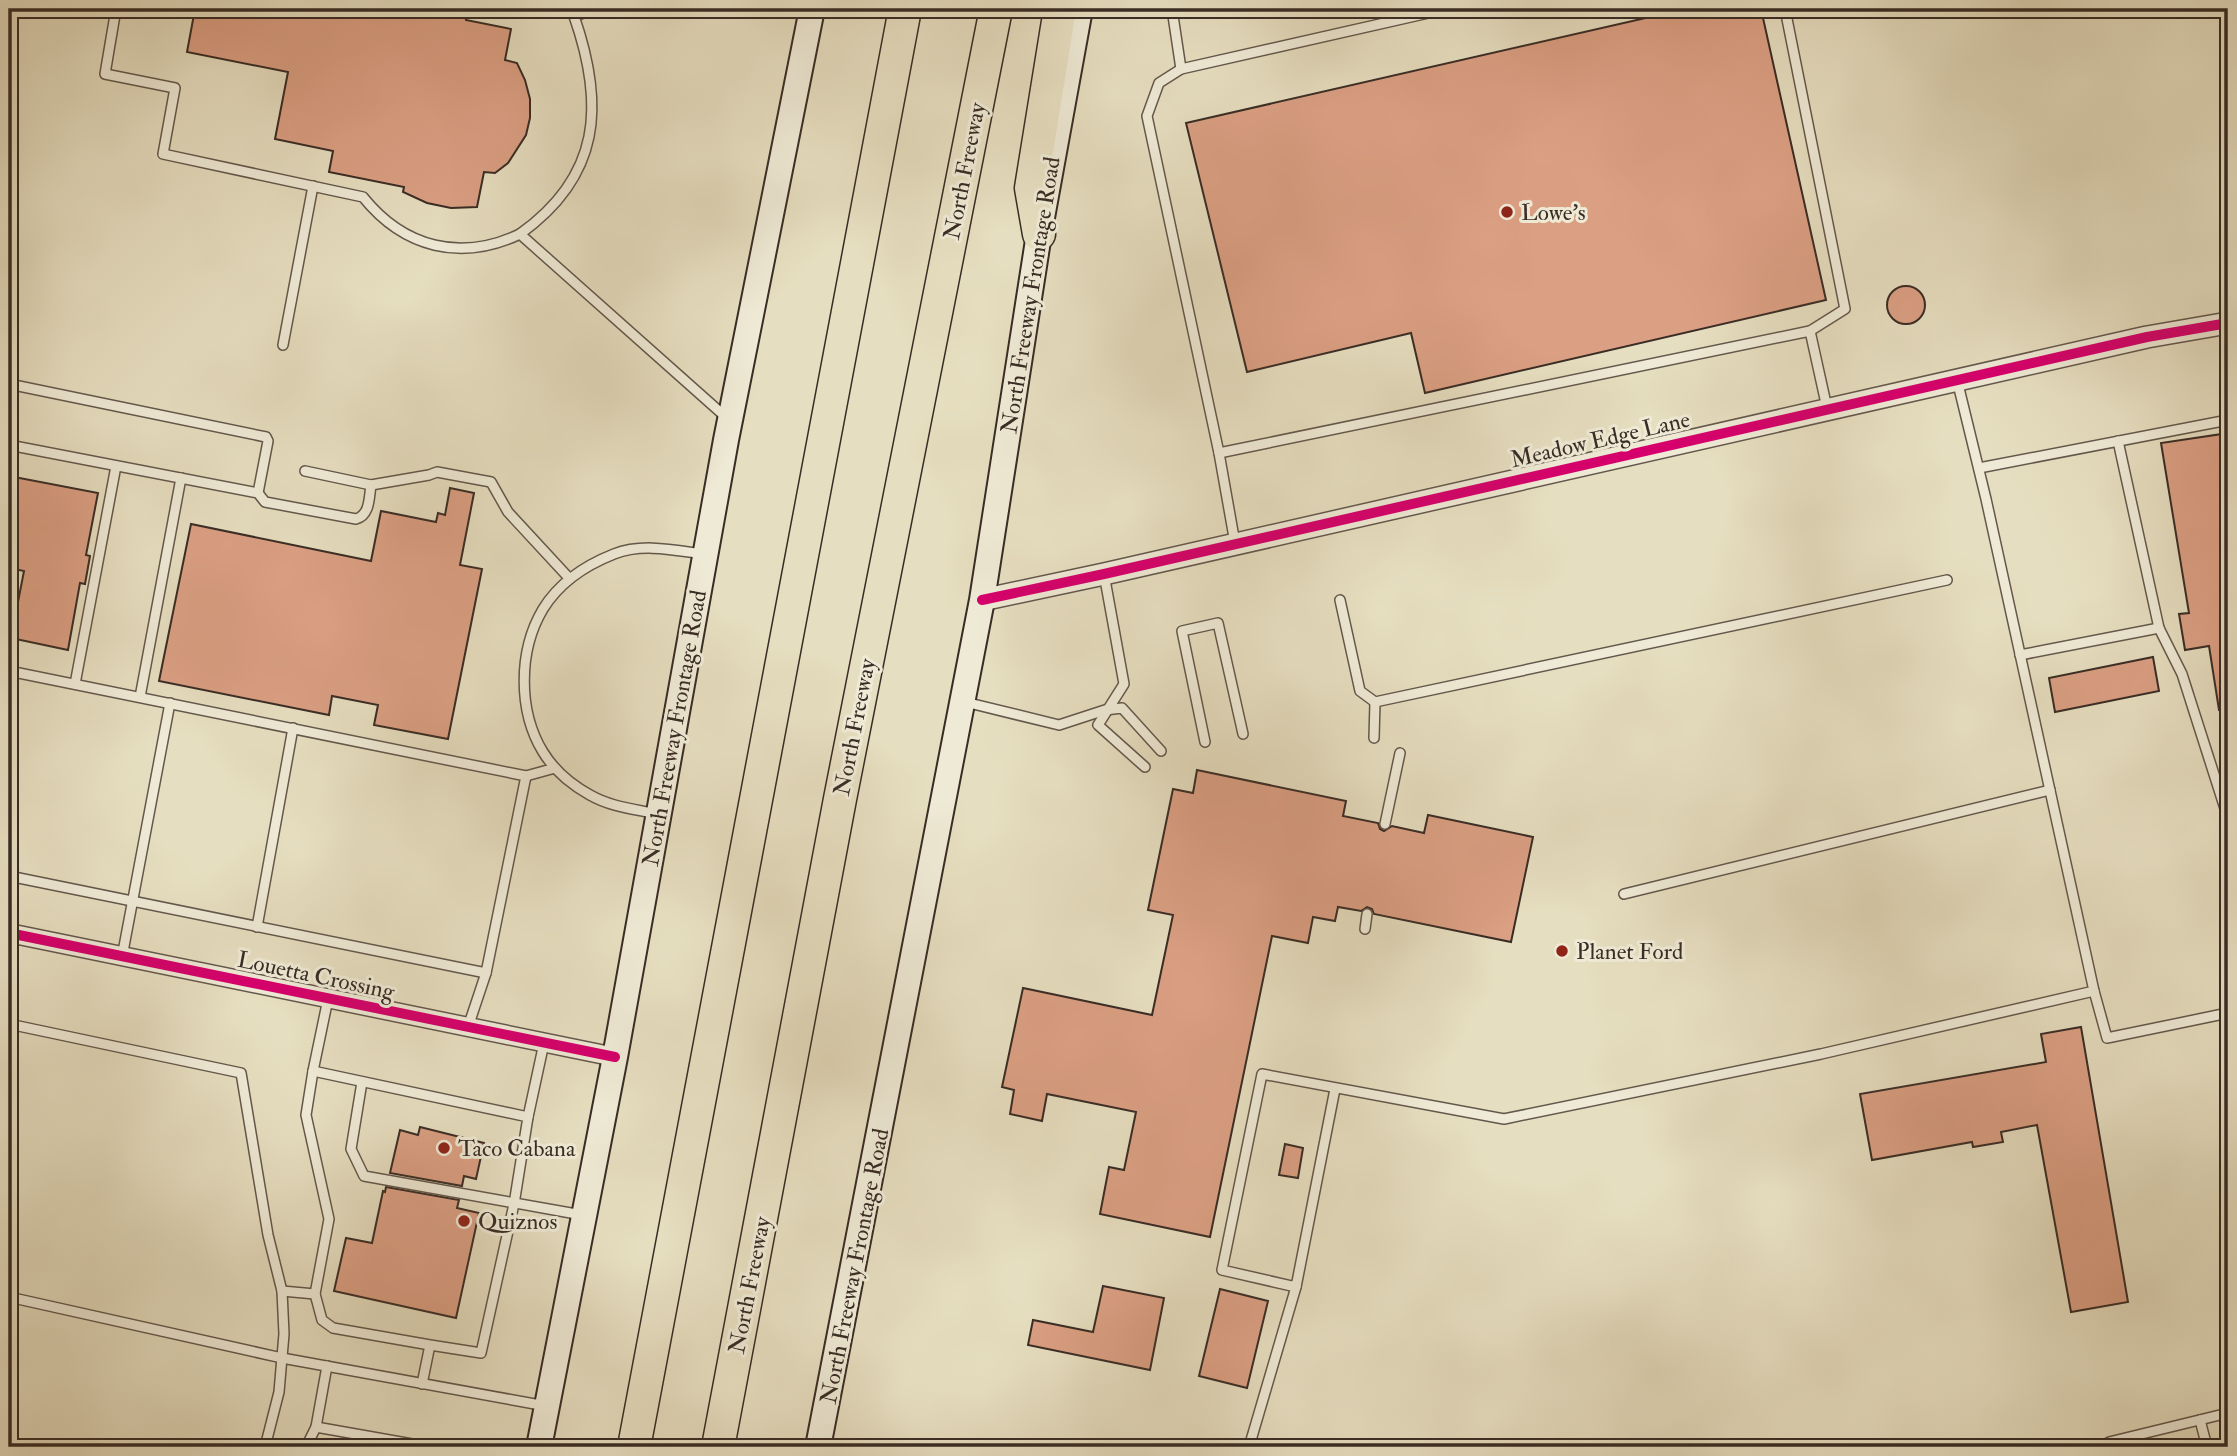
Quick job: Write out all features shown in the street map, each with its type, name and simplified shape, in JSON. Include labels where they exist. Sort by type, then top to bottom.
[{"type":"highway","points":[[634,1447],[905,9]]},
{"type":"highway","name":"North Freeway","points":[[718,1447],[837,813],[996,9]]},
{"type":"highway","points":[[1038,234],[1031,188],[1060,9]]},
{"type":"main road","name":"North Freeway Frontage Road","points":[[539,1447],[615,1057],[729,421],[811,9]]},
{"type":"main road","name":"North Freeway Frontage Road","points":[[818,1447],[982,600],[1038,234],[1080,9]]},
{"type":"street","name":"Meadow Edge Lane","points":[[982,600],[2147,337],[2228,323]]},
{"type":"street","name":"Louetta Crossing","points":[[9,933],[615,1057]]},
{"type":"lane","points":[[116,9],[105,74],[174,88],[163,154],[363,197],[377,215],[402,234],[429,244],[464,248],[497,245],[520,234],[541,218],[567,190],[582,163],[589,138],[593,104],[586,51],[571,12],[597,9]]},
{"type":"lane","points":[[1172,9],[1181,69]]},
{"type":"lane","points":[[1235,543],[1219,453],[1147,116],[1158,83],[1181,69],[1446,9]]},
{"type":"lane","points":[[1219,453],[1810,331],[1845,309],[1785,9]]},
{"type":"lane","points":[[283,345],[313,186]]},
{"type":"lane","points":[[520,234],[729,421]]},
{"type":"lane","points":[[1810,331],[1827,410]]},
{"type":"lane","points":[[1957,380],[1979,468],[2094,991],[2107,1038],[2228,1013]]},
{"type":"lane","points":[[9,384],[266,437],[268,441],[258,493]]},
{"type":"lane","points":[[1979,468],[2228,419]]},
{"type":"lane","points":[[2119,441],[2159,628],[2182,674],[2228,818]]},
{"type":"lane","points":[[9,445],[258,493],[265,502],[356,519],[362,518],[366,512],[371,485]]},
{"type":"lane","points":[[75,684],[116,466]]},
{"type":"lane","points":[[305,471],[371,485],[438,472],[491,482],[508,512],[569,578]]},
{"type":"lane","points":[[140,697],[181,478]]},
{"type":"lane","points":[[658,815],[609,804],[590,795],[555,768],[542,751],[526,707],[523,686],[526,655],[534,627],[544,607],[569,578],[615,553],[641,548],[665,548],[705,554]]},
{"type":"lane","points":[[1104,574],[1124,684],[1105,710],[1098,725],[1145,767]]},
{"type":"lane","points":[[1340,600],[1360,691],[1375,702],[1947,580]]},
{"type":"lane","points":[[1205,742],[1182,631],[1218,623],[1243,734]]},
{"type":"lane","points":[[2020,655],[2159,628]]},
{"type":"lane","points":[[9,671],[526,776],[555,768]]},
{"type":"lane","points":[[963,701],[1059,725],[1105,710],[1122,708],[1161,751]]},
{"type":"lane","points":[[1374,738],[1375,702]]},
{"type":"lane","points":[[122,957],[170,704]]},
{"type":"lane","points":[[257,927],[293,728]]},
{"type":"lane","points":[[1385,824],[1400,753]]},
{"type":"lane","points":[[468,1027],[486,973],[526,776]]},
{"type":"lane","points":[[1624,894],[2050,790]]},
{"type":"lane","points":[[9,876],[486,973]]},
{"type":"lane","points":[[1365,929],[1367,914]]},
{"type":"lane","points":[[1296,1287],[1222,1270],[1262,1074],[1504,1119],[1821,1054],[2094,991]]},
{"type":"lane","points":[[328,999],[306,1115],[329,1219],[315,1294],[322,1320],[333,1328],[481,1353],[514,1204],[528,1117],[544,1043]]},
{"type":"lane","points":[[9,1024],[241,1073],[268,1235],[282,1291],[279,1392],[265,1447]]},
{"type":"lane","points":[[313,1071],[528,1117]]},
{"type":"lane","points":[[362,1082],[351,1150],[363,1176],[584,1215]]},
{"type":"lane","points":[[1250,1447],[1296,1287],[1335,1088]]},
{"type":"lane","points":[[282,1291],[315,1294]]},
{"type":"lane","points":[[9,1297],[282,1359],[547,1406]]},
{"type":"lane","points":[[422,1384],[430,1345]]},
{"type":"lane","points":[[306,1447],[316,1427],[327,1366]]},
{"type":"lane","points":[[2108,1447],[2109,1442],[2228,1413]]},
{"type":"lane","points":[[2200,1420],[2207,1447]]},
{"type":"lane","points":[[316,1427],[429,1447]]},
{"type":"building","points":[[195,9],[468,9],[466,20],[511,29],[505,60],[517,63],[525,80],[530,99],[526,135],[508,163],[495,173],[484,172],[477,207],[451,208],[427,203],[403,192],[404,187],[329,172],[333,151],[275,139],[288,72],[187,52]]},
{"type":"building","name":"Lowe's","points":[[1685,9],[1761,9],[1826,300],[1425,393],[1411,333],[1247,372],[1186,123]]},
{"type":"building","points":[[1906,286],[1920,291],[1925,305],[1920,319],[1906,324],[1892,319],[1887,305],[1892,291]]},
{"type":"building","points":[[2222,434],[2228,471],[2228,709],[2219,710],[2209,646],[2185,650],[2179,614],[2189,613],[2161,443]]},
{"type":"building","points":[[9,476],[98,493],[86,555],[90,556],[85,584],[80,583],[68,650],[11,638],[24,571],[9,568],[13,520],[9,519]]},
{"type":"building","points":[[450,488],[474,493],[460,565],[482,569],[448,739],[374,725],[378,705],[332,696],[329,715],[159,681],[191,524],[371,561],[381,511],[436,522],[438,513],[445,515]]},
{"type":"building","points":[[2153,657],[2159,691],[2055,712],[2049,678]]},
{"type":"building","points":[[1197,770],[1346,801],[1343,816],[1378,823],[1384,831],[1392,826],[1424,833],[1428,815],[1533,837],[1511,942],[1374,914],[1372,909],[1367,907],[1361,911],[1338,907],[1335,921],[1313,917],[1308,943],[1272,936],[1210,1237],[1100,1214],[1109,1167],[1124,1170],[1136,1112],[1047,1094],[1042,1121],[1010,1114],[1014,1090],[1002,1087],[1023,988],[1152,1015],[1173,915],[1148,910],[1173,789],[1193,793]]},
{"type":"building","points":[[2081,1027],[2128,1302],[2071,1312],[2037,1125],[2001,1132],[2003,1142],[1973,1147],[1972,1142],[1872,1160],[1860,1094],[2046,1062],[2041,1034]]},
{"type":"building","points":[[420,1127],[484,1143],[476,1179],[464,1176],[462,1186],[390,1173],[400,1130],[418,1135]]},
{"type":"building","points":[[1285,1144],[1303,1148],[1298,1178],[1279,1175]]},
{"type":"building","points":[[386,1187],[459,1200],[457,1208],[479,1213],[456,1318],[334,1291],[346,1238],[372,1243]]},
{"type":"building","points":[[1103,1286],[1164,1298],[1150,1370],[1028,1345],[1033,1320],[1093,1332]]},
{"type":"building","points":[[1220,1289],[1268,1301],[1247,1388],[1199,1376]]},
{"type":"cycle path","points":[[982,600],[2147,337],[2228,323]]},
{"type":"cycle path","points":[[9,933],[615,1057]]},
{"type":"place","name":"Lowe's","points":[[1507,212]]},
{"type":"place","name":"Planet Ford","points":[[1562,951]]},
{"type":"place","name":"Taco Cabana","points":[[444,1148]]},
{"type":"place","name":"Quiznos","points":[[464,1221]]}]
